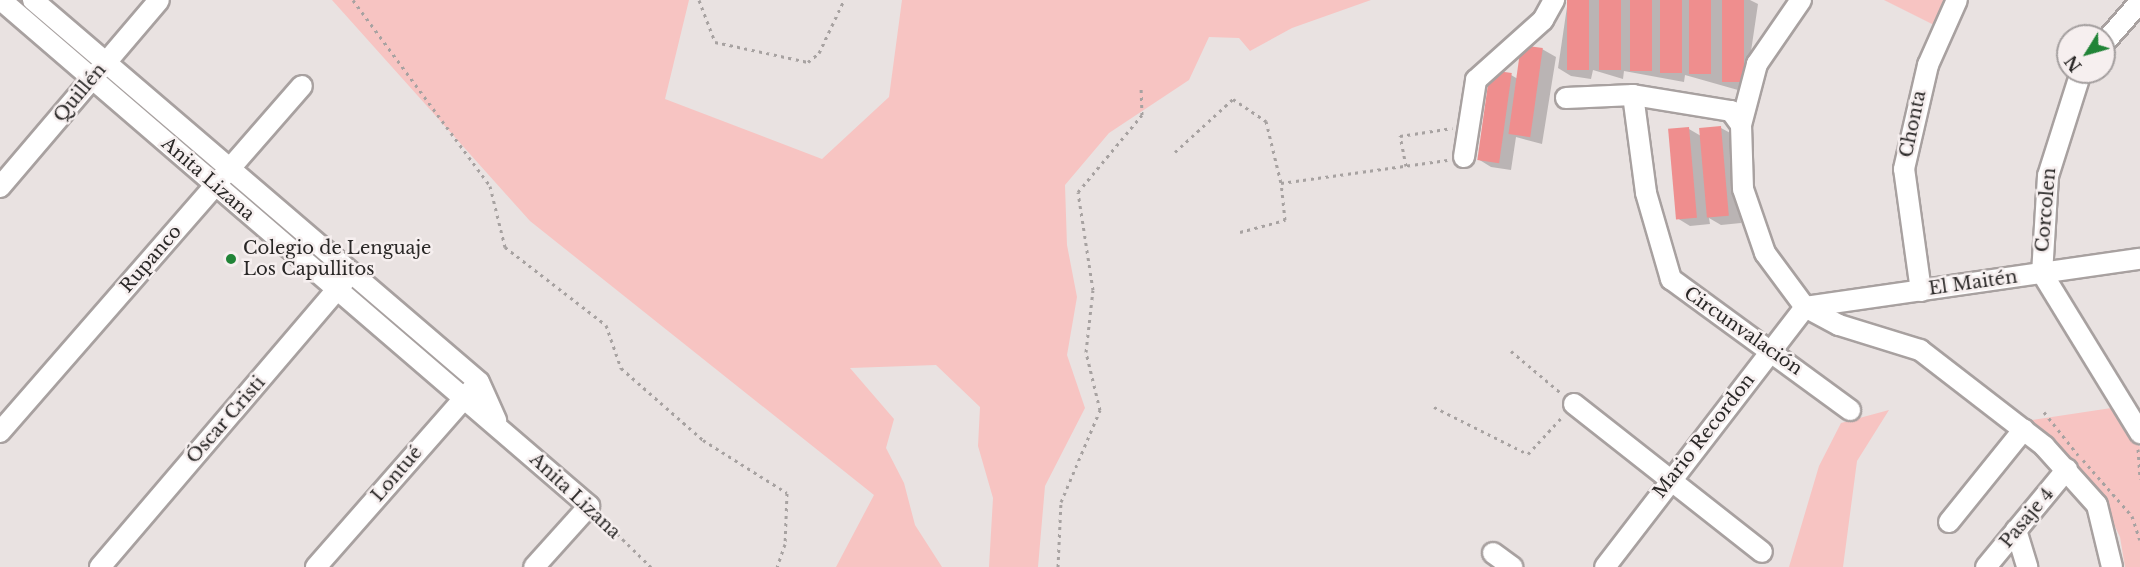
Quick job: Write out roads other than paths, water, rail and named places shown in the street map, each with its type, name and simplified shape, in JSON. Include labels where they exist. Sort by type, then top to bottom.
[{"type":"street","name":"Anita Lizana","points":[[1,0],[337,290],[499,425],[589,506],[534,567]]},
{"type":"street","name":"Anita Lizana","points":[[33,0],[479,382],[499,425]]},
{"type":"street","name":"Quillén","points":[[0,187],[159,0]]},
{"type":"street","points":[[1464,157],[1476,80],[1543,20],[1554,0]]},
{"type":"street","points":[[1801,0],[1757,64],[1741,125],[1743,189],[1755,232],[1776,273],[1805,307],[1839,325],[1920,350],[2024,429],[2067,469],[2097,505],[2112,567]]},
{"type":"street","name":"Chonta","points":[[1921,291],[1904,169],[1928,65],[1957,0]]},
{"type":"street","points":[[2116,29],[2140,2]]},
{"type":"street","name":"Corcolen","points":[[2077,84],[2048,176],[2042,273],[2140,433]]},
{"type":"street","name":"Rupanco","points":[[0,432],[302,86]]},
{"type":"street","points":[[1566,98],[1633,95],[1731,111],[1741,125]]},
{"type":"street","name":"Circunvalación","points":[[1633,95],[1647,193],[1671,279],[1773,350],[1850,410]]},
{"type":"street","name":"El Maitén","points":[[1805,307],[2140,259]]},
{"type":"street","name":"Óscar Cristi","points":[[100,567],[351,273]]},
{"type":"street","name":"Mario Recordon","points":[[1605,567],[1670,477],[1805,307]]},
{"type":"street","name":"Lontué","points":[[316,567],[479,382]]},
{"type":"street","points":[[1574,404],[1670,477],[1762,552]]},
{"type":"street","points":[[1949,522],[2024,429]]},
{"type":"street","name":"Pasaje 4","points":[[1986,567],[2067,469]]},
{"type":"street","points":[[2016,530],[2028,567]]},
{"type":"street","points":[[1493,553],[1512,567]]},
{"type":"place","name":"Colegio de Lenguaje Los Capullitos","points":[[231,259]]}]
